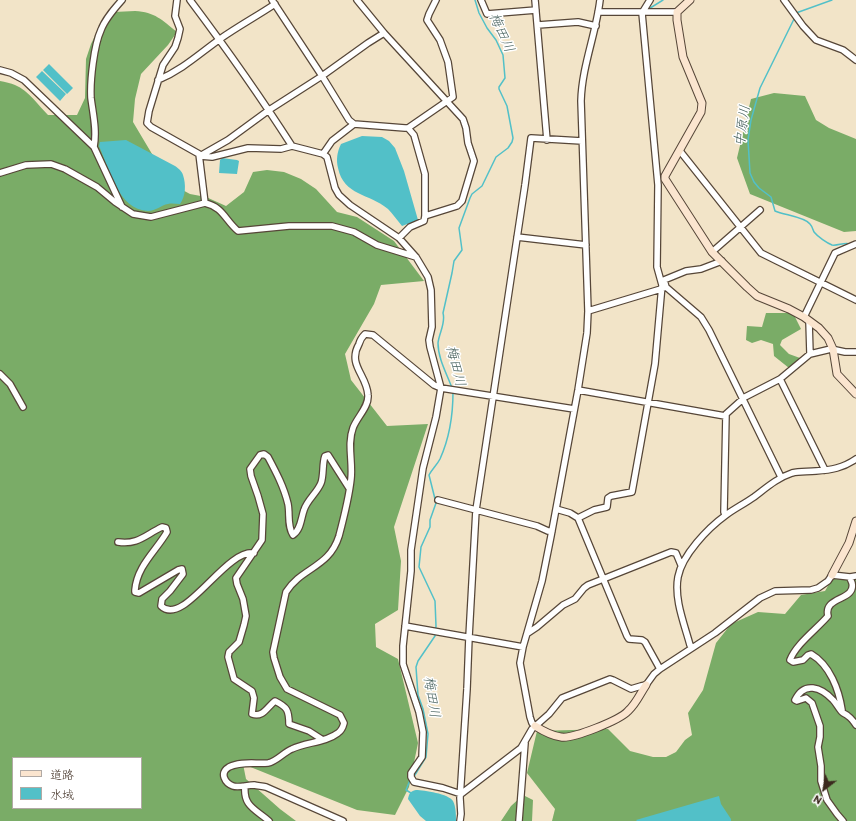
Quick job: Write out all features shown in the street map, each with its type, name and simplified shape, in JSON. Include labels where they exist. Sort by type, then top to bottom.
[{"type":"street","points":[[94,147],[96,137],[91,95],[97,40],[101,29],[114,9],[122,0]]},
{"type":"street","points":[[177,0],[175,16],[180,29],[178,38],[175,47],[163,66],[149,110],[147,123],[151,127],[199,154],[200,156],[212,157],[248,148],[281,149],[292,146],[323,154],[327,157],[335,188],[339,195],[350,205],[399,238],[416,257],[425,271],[431,290],[432,327],[429,340],[441,388],[438,411],[423,468],[411,550],[411,570],[405,626],[403,664],[419,712],[423,732],[422,757],[411,773],[411,779],[418,784],[443,788],[460,794]]},
{"type":"street","points":[[190,0],[220,39],[292,146]]},
{"type":"street","points":[[357,0],[384,33],[463,119],[466,128],[468,143],[474,161],[462,201],[457,206],[425,216]]},
{"type":"street","points":[[158,80],[173,74],[194,60],[220,39],[274,2],[349,120],[354,124],[408,128],[453,97],[448,62],[440,40],[427,20],[436,0]]},
{"type":"street","points":[[481,0],[487,14],[536,10]]},
{"type":"street","points":[[535,0],[547,140]]},
{"type":"street","points":[[600,0],[596,26],[581,87],[588,311],[587,333],[578,390],[542,581],[523,647],[520,663],[532,723],[562,738],[575,735],[621,717],[633,706],[654,674],[715,632],[760,598],[775,591],[810,590],[818,588],[828,580],[849,543],[856,521]]},
{"type":"street","points":[[650,0],[642,13],[658,185],[657,266],[662,285],[701,317],[709,330],[781,477]]},
{"type":"street","points":[[690,0],[677,12],[676,20],[683,57],[702,102],[701,112],[665,176],[667,182],[712,252],[756,296],[789,309],[819,328],[828,338],[833,349],[837,374],[856,394]]},
{"type":"street","points":[[784,0],[803,26],[816,40],[844,50],[856,60]]},
{"type":"street","points":[[598,12],[677,12]]},
{"type":"street","points":[[538,25],[578,22],[596,26]]},
{"type":"street","points":[[200,156],[228,140],[269,110],[322,76],[384,33]]},
{"type":"street","points":[[0,70],[11,73],[24,80],[94,147],[122,207]]},
{"type":"street","points":[[323,154],[332,141],[354,124]]},
{"type":"street","points":[[399,238],[410,227],[424,221],[425,216],[425,174],[414,135],[408,128]]},
{"type":"street","points":[[460,821],[460,794],[476,510],[531,138],[582,141]]},
{"type":"street","points":[[680,151],[761,253],[856,300]]},
{"type":"street","points":[[200,156],[204,203]]},
{"type":"street","points":[[0,173],[26,165],[51,164],[97,187],[115,202],[133,214],[151,217],[204,203],[218,208],[238,230],[289,226],[332,226],[354,232],[377,245],[416,257]]},
{"type":"street","points":[[658,185],[667,182]]},
{"type":"street","points":[[712,252],[760,210]]},
{"type":"street","points":[[517,237],[586,245]]},
{"type":"street","points":[[810,354],[806,319],[821,283],[835,253],[856,244]]},
{"type":"street","points":[[578,518],[594,510],[607,506],[608,498],[611,496],[632,492],[655,364],[664,280],[686,271],[701,269],[722,261]]},
{"type":"street","points":[[588,311],[664,288]]},
{"type":"street","points":[[343,821],[266,787],[233,786],[226,782],[224,778],[227,769],[241,764],[270,762],[293,748],[323,740],[339,733],[344,723],[340,715],[287,689],[280,677],[273,652],[286,592],[291,584],[330,555],[337,544],[351,478],[351,442],[353,428],[363,410],[368,396],[364,380],[354,360],[356,350],[363,336],[365,334],[373,335],[434,385],[441,388],[574,409]]},
{"type":"street","points":[[725,516],[726,414],[745,397],[780,379],[810,354],[833,349],[845,352],[856,352]]},
{"type":"street","points":[[0,374],[10,384],[23,407]]},
{"type":"street","points":[[780,379],[825,470]]},
{"type":"street","points":[[578,390],[725,416]]},
{"type":"street","points":[[323,740],[309,731],[289,724],[289,714],[285,707],[274,701],[261,714],[256,716],[252,714],[254,698],[252,691],[232,677],[228,657],[229,652],[239,642],[246,616],[245,605],[236,578],[262,540],[263,514],[250,470],[260,455],[264,454],[268,457],[284,490],[288,506],[290,528],[293,535],[300,525],[304,509],[321,482],[325,456],[328,456],[349,488]]},
{"type":"street","points":[[692,647],[690,645],[682,616],[677,591],[678,576],[682,564],[691,550],[708,531],[725,516],[781,477],[794,472],[835,469],[846,466],[856,459]]},
{"type":"street","points":[[438,500],[552,531]]},
{"type":"street","points":[[556,509],[578,518],[627,636],[629,639],[642,640],[645,642],[660,669]]},
{"type":"street","points":[[118,542],[131,543],[141,540],[162,527],[166,528],[167,532],[148,557],[139,572],[135,592],[139,593],[182,569],[183,574],[162,599],[161,606],[165,610],[169,611],[184,605],[230,563],[251,552],[254,553]]},
{"type":"street","points":[[528,633],[563,605],[575,599],[584,588],[671,552],[676,553],[682,564]]},
{"type":"street","points":[[832,575],[854,577],[848,595],[829,605],[827,609],[828,616],[803,641],[791,656],[790,660],[793,662],[803,660],[811,654],[821,662],[836,685],[843,709],[842,712]]},
{"type":"street","points":[[405,626],[523,647]]},
{"type":"street","points":[[460,794],[521,748],[530,732],[549,714],[562,698],[607,680],[613,680],[631,689],[646,685]]},
{"type":"street","points":[[843,821],[829,804],[821,781],[821,766],[818,747],[820,726],[812,702],[806,698],[797,701],[795,700],[806,688],[818,688],[829,696],[842,712],[849,716],[856,725]]},
{"type":"street","points":[[520,821],[525,743]]},
{"type":"street","points":[[244,786],[244,796],[249,805],[269,821]]},
{"type":"green space","points":[[135,11],[148,13],[158,17],[177,32],[168,45],[141,74],[135,99],[133,122],[155,159],[175,186],[190,194],[206,197],[226,206],[244,192],[253,172],[267,170],[284,172],[301,179],[316,189],[337,212],[357,217],[394,241],[424,281],[381,285],[374,304],[345,354],[351,380],[387,426],[428,424],[394,527],[401,561],[398,610],[375,624],[376,647],[398,659],[418,743],[409,787],[395,815],[357,810],[243,764],[246,779],[296,821],[0,821],[0,81],[13,84],[25,91],[48,115],[77,115],[85,98],[86,59],[91,44],[100,26],[114,12]]},
{"type":"green space","points":[[774,93],[805,96],[816,120],[829,128],[856,139],[856,231],[844,232],[750,194],[737,158],[751,99]]},
{"type":"green space","points":[[766,313],[793,313],[801,329],[782,340],[780,345],[789,354],[800,358],[796,364],[789,368],[774,356],[773,344],[761,340],[752,343],[746,340],[747,326],[762,327]]},
{"type":"green space","points":[[832,579],[856,580],[856,821],[552,821],[555,809],[527,773],[537,731],[608,729],[630,751],[653,757],[666,757],[676,752],[685,740],[692,735],[688,713],[703,690],[716,643],[731,624],[758,612],[785,614],[801,595],[825,591]]},
{"type":"green space","points":[[523,795],[533,800],[532,821],[501,821],[511,806]]},
{"type":"water","points":[[49,64],[73,88],[67,94],[43,70]]},
{"type":"water","points":[[42,71],[66,94],[60,101],[36,77]]},
{"type":"water","points":[[362,136],[382,137],[389,141],[395,148],[404,171],[418,220],[402,226],[388,209],[351,189],[341,177],[337,159],[341,144]]},
{"type":"water","points":[[126,140],[175,166],[181,171],[184,179],[185,190],[180,204],[168,204],[148,211],[138,209],[129,204],[122,196],[111,176],[99,146],[100,142]]},
{"type":"water","points":[[222,158],[239,161],[237,174],[219,173],[220,160]]},
{"type":"water","points":[[416,790],[436,793],[447,796],[451,799],[455,806],[456,821],[426,821],[420,816],[408,799],[410,793]]},
{"type":"water","points":[[719,796],[721,804],[731,821],[636,820]]},
{"type":"waterway","name":"梅田川","points":[[452,388],[441,361],[438,343],[443,324],[443,313],[454,261],[462,250],[459,228],[472,194],[482,186],[496,157],[508,148],[513,138],[507,106],[499,89],[505,78],[503,55],[496,40],[487,28],[479,13],[475,0]]},
{"type":"waterway","points":[[647,10],[663,0]]},
{"type":"waterway","name":"中原川","points":[[796,13],[832,0]]},
{"type":"waterway","name":"中原川","points":[[795,17],[760,88],[751,120],[748,140],[750,173],[754,182],[759,188],[771,197],[775,211],[804,220],[811,225],[816,234],[832,245],[846,243],[850,244]]},
{"type":"waterway","name":"梅田川","points":[[413,778],[426,757],[428,734],[423,709],[418,695],[416,667],[418,661],[435,636],[436,626],[435,601],[419,567],[421,547],[430,527],[430,520],[436,503],[429,475],[440,459],[446,443],[451,418],[453,392]]},
{"type":"waterway","name":"梅田川","points":[[410,780],[406,790],[411,793]]}]
